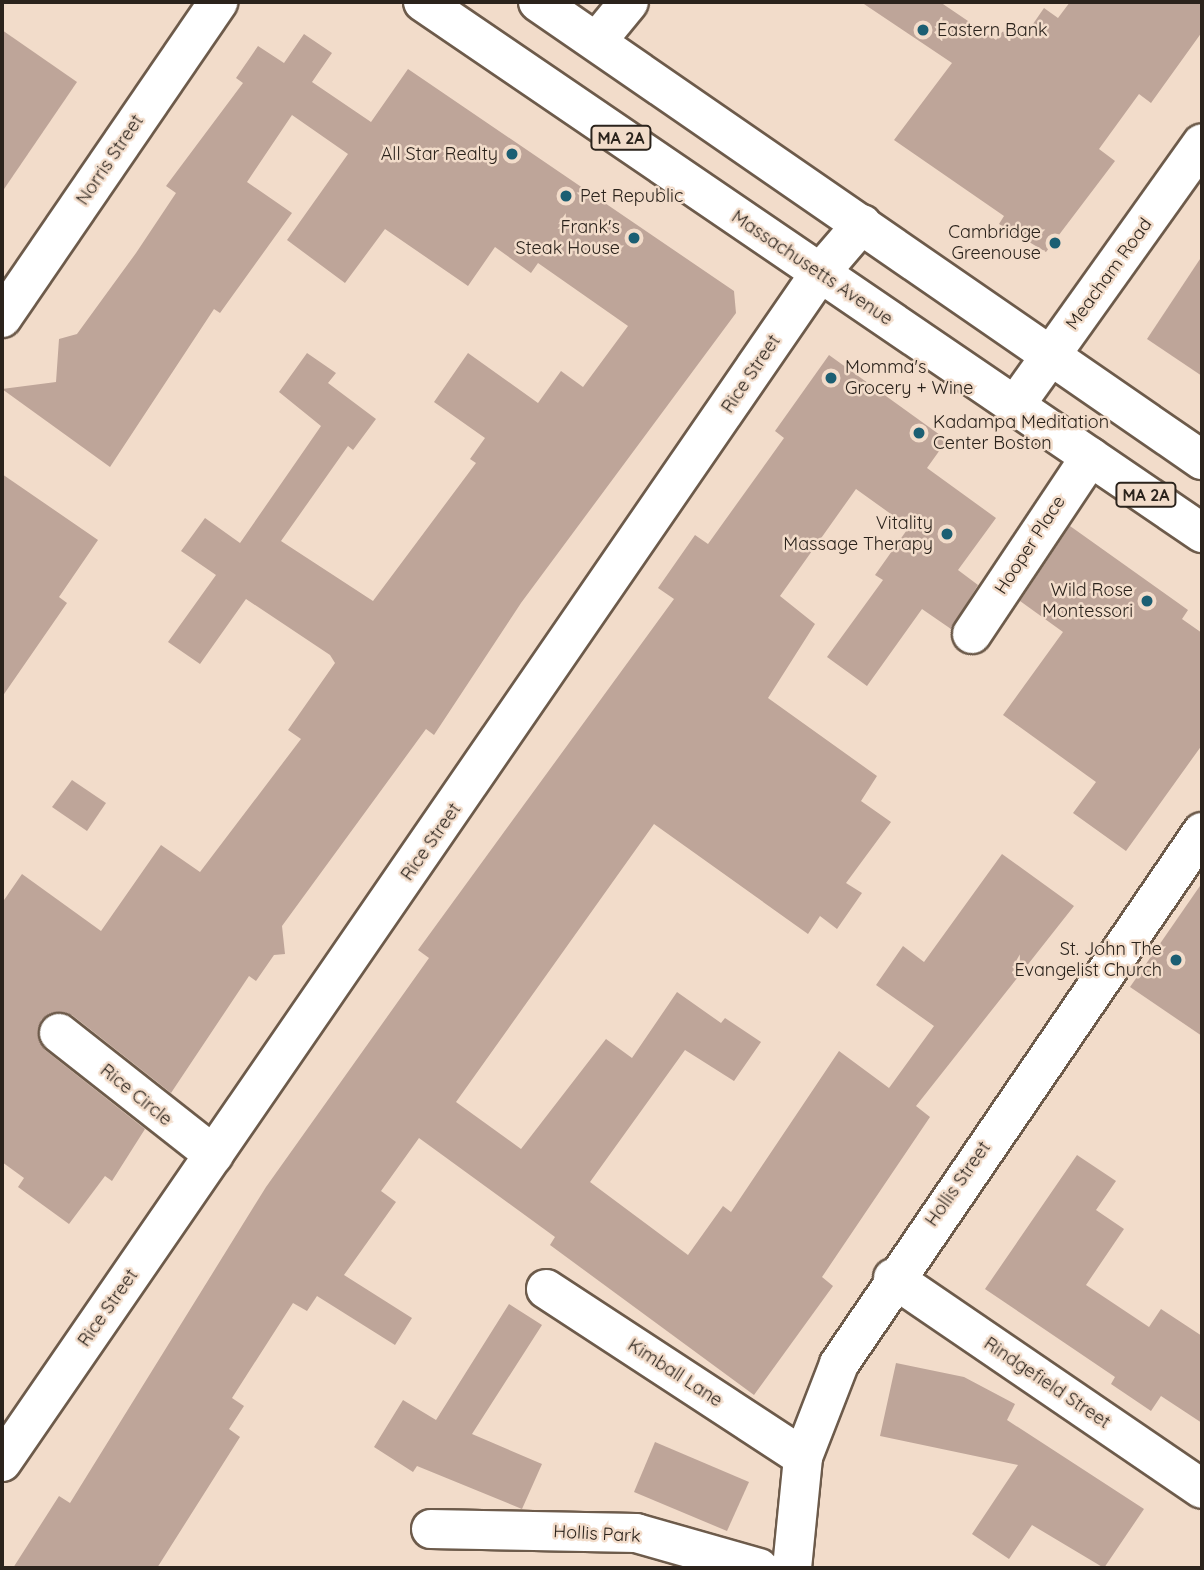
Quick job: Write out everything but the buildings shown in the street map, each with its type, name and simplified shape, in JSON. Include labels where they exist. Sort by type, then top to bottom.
[{"type":"street","name":"Norris Street","points":[[2,318],[218,2]]},
{"type":"street","name":"Massachusetts Avenue","points":[[423,2],[819,275],[1016,404],[1202,533]]},
{"type":"street","points":[[538,2],[1202,460]]},
{"type":"street","points":[[597,41],[629,2]]},
{"type":"street","name":"Meacham Road","points":[[1016,404],[1202,144]]},
{"type":"street","name":"Rice Street","points":[[2,1462],[819,275],[862,224]]},
{"type":"street","name":"Hooper Place","points":[[972,634],[1090,457]]},
{"type":"street","name":"Hollis Street","points":[[792,1568],[803,1457],[839,1364],[892,1278],[1202,832]]},
{"type":"street","name":"Rice Circle","points":[[59,1033],[214,1155]]},
{"type":"street","name":"Rindgefield Street","points":[[892,1278],[1202,1489]]},
{"type":"street","name":"Kimball Lane","points":[[546,1289],[803,1457]]},
{"type":"street","name":"Hollis Park","points":[[431,1529],[636,1533],[759,1568]]},
{"type":"place","name":"Eastern Bank","points":[[923,30]]},
{"type":"place","name":"All Star Realty","points":[[512,154]]},
{"type":"place","name":"Pet Republic","points":[[566,196]]},
{"type":"place","name":"Frank's Steak House","points":[[634,238]]},
{"type":"place","name":"Cambridge Greenouse","points":[[1055,243]]},
{"type":"place","name":"Momma's Grocery + Wine","points":[[831,378]]},
{"type":"place","name":"Kadampa Meditation Center Boston","points":[[919,433]]},
{"type":"place","name":"Vitality Massage Therapy","points":[[947,534]]},
{"type":"place","name":"Wild Rose Montessori","points":[[1147,601]]},
{"type":"place","name":"St. John The Evangelist Church","points":[[1176,960]]}]
